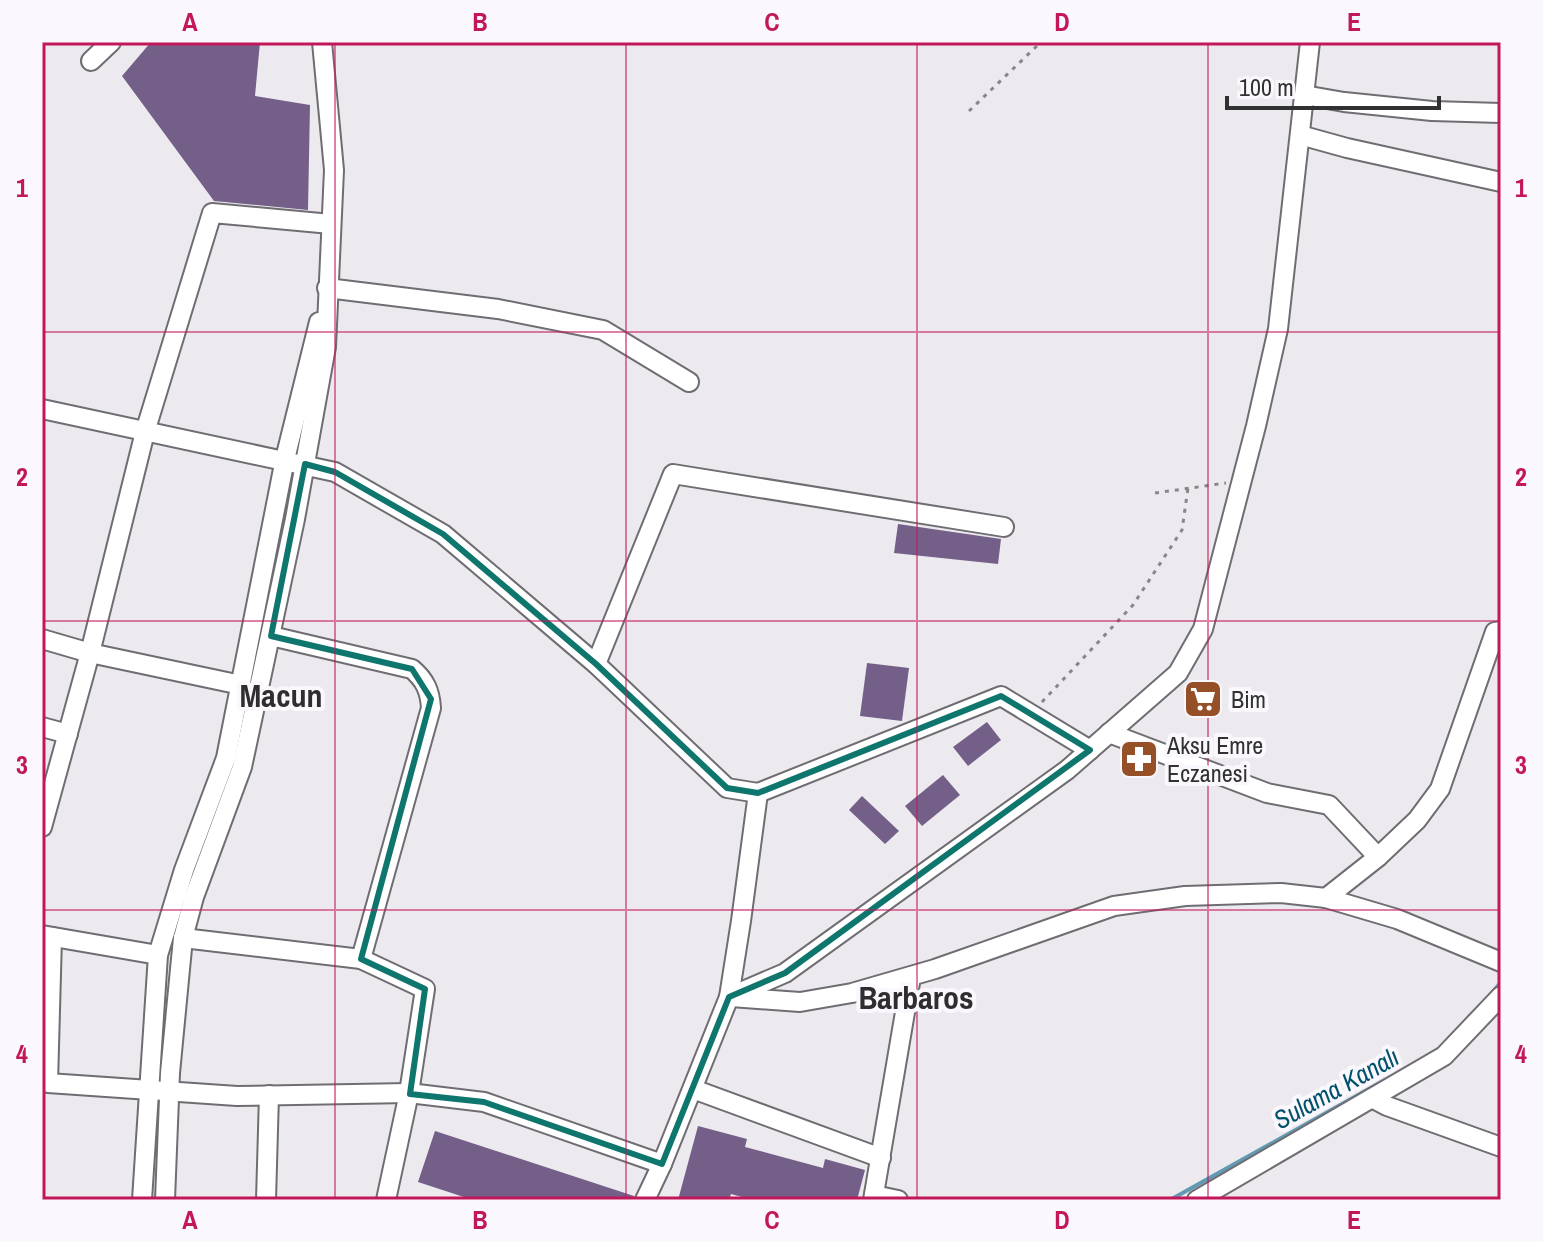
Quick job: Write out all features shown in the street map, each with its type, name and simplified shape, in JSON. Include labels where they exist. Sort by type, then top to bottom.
[{"type":"street","points":[[91,61],[111,42]]},
{"type":"street","points":[[165,1200],[169,1091],[183,938],[194,897],[242,767],[271,636],[326,347],[334,170],[322,42]]},
{"type":"street","points":[[729,997],[785,973],[1067,770],[1178,673],[1203,629],[1278,329],[1310,42]]},
{"type":"street","points":[[1304,95],[1432,111],[1501,113]]},
{"type":"street","points":[[1300,135],[1501,182]]},
{"type":"street","points":[[42,827],[90,653],[145,432],[212,213],[331,224]]},
{"type":"street","points":[[327,290],[498,309],[603,330],[689,382]]},
{"type":"street","points":[[142,1200],[158,955],[184,870],[226,758],[285,459],[327,290]]},
{"type":"street","points":[[42,409],[335,472],[443,534],[596,664],[727,788],[758,793],[1001,696],[1090,750]]},
{"type":"street","points":[[596,664],[673,474],[1004,527]]},
{"type":"street","points":[[1326,898],[1378,857],[1417,820],[1440,789],[1498,632]]},
{"type":"street","points":[[271,636],[412,669],[429,691],[431,708],[361,959]]},
{"type":"street","points":[[42,639],[90,653],[241,685]]},
{"type":"street","points":[[42,727],[68,734]]},
{"type":"street","points":[[1109,733],[1267,793],[1329,805],[1378,857]]},
{"type":"street","points":[[645,1200],[729,997],[758,793]]},
{"type":"street","points":[[729,997],[800,1002],[852,993],[911,977],[1114,906],[1185,896],[1281,893],[1326,898],[1397,919],[1499,961]]},
{"type":"street","points":[[158,955],[47,936],[48,1083],[237,1096],[409,1093],[484,1102],[662,1164]]},
{"type":"street","points":[[183,938],[361,959],[425,989],[391,1198]]},
{"type":"street","points":[[898,1200],[874,1198],[911,977]]},
{"type":"street","points":[[1197,1200],[1444,1056],[1501,996]]},
{"type":"street","points":[[693,1089],[881,1158]]},
{"type":"street","points":[[266,1200],[269,1095]]},
{"type":"street","points":[[1372,1098],[1501,1147]]},
{"type":"path","points":[[969,111],[1041,42]]},
{"type":"path","points":[[1155,493],[1242,481]]},
{"type":"path","points":[[1031,714],[1133,605],[1182,530],[1188,488]]},
{"type":"highlighted area","points":[[305,464],[335,472],[443,534],[596,664],[727,788],[758,793],[1001,696],[1090,750],[785,973],[729,997],[662,1164],[484,1102],[410,1094],[425,989],[361,959],[431,699],[412,669],[271,636]]},
{"type":"building","points":[[151,42],[260,42],[255,96],[310,105],[308,210],[214,201],[122,76]]},
{"type":"building","points":[[898,524],[1001,539],[998,564],[894,553]]},
{"type":"building","points":[[867,663],[909,668],[902,721],[860,716]]},
{"type":"building","points":[[987,722],[1001,740],[968,766],[953,747]]},
{"type":"building","points":[[943,775],[960,795],[922,826],[905,806]]},
{"type":"building","points":[[862,796],[899,831],[885,844],[849,810]]},
{"type":"building","points":[[698,1126],[747,1139],[745,1147],[823,1168],[825,1159],[865,1170],[857,1200],[753,1200],[731,1194],[729,1200],[678,1200]]},
{"type":"building","points":[[435,1131],[634,1196],[633,1200],[473,1200],[418,1182]]},
{"type":"waterway","name":"Sulama Kanalı","points":[[1492,993],[1501,982]]},
{"type":"waterway","name":"Sulama Kanalı","points":[[1170,1200],[1385,1080]]},
{"type":"place","name":"Bim","points":[[1203,699]]},
{"type":"place","name":"Aksu Emre Eczanesi","points":[[1139,759]]},
{"type":"district","name":"Macun","points":[[281,695]]},
{"type":"district","name":"Barbaros","points":[[916,997]]}]
